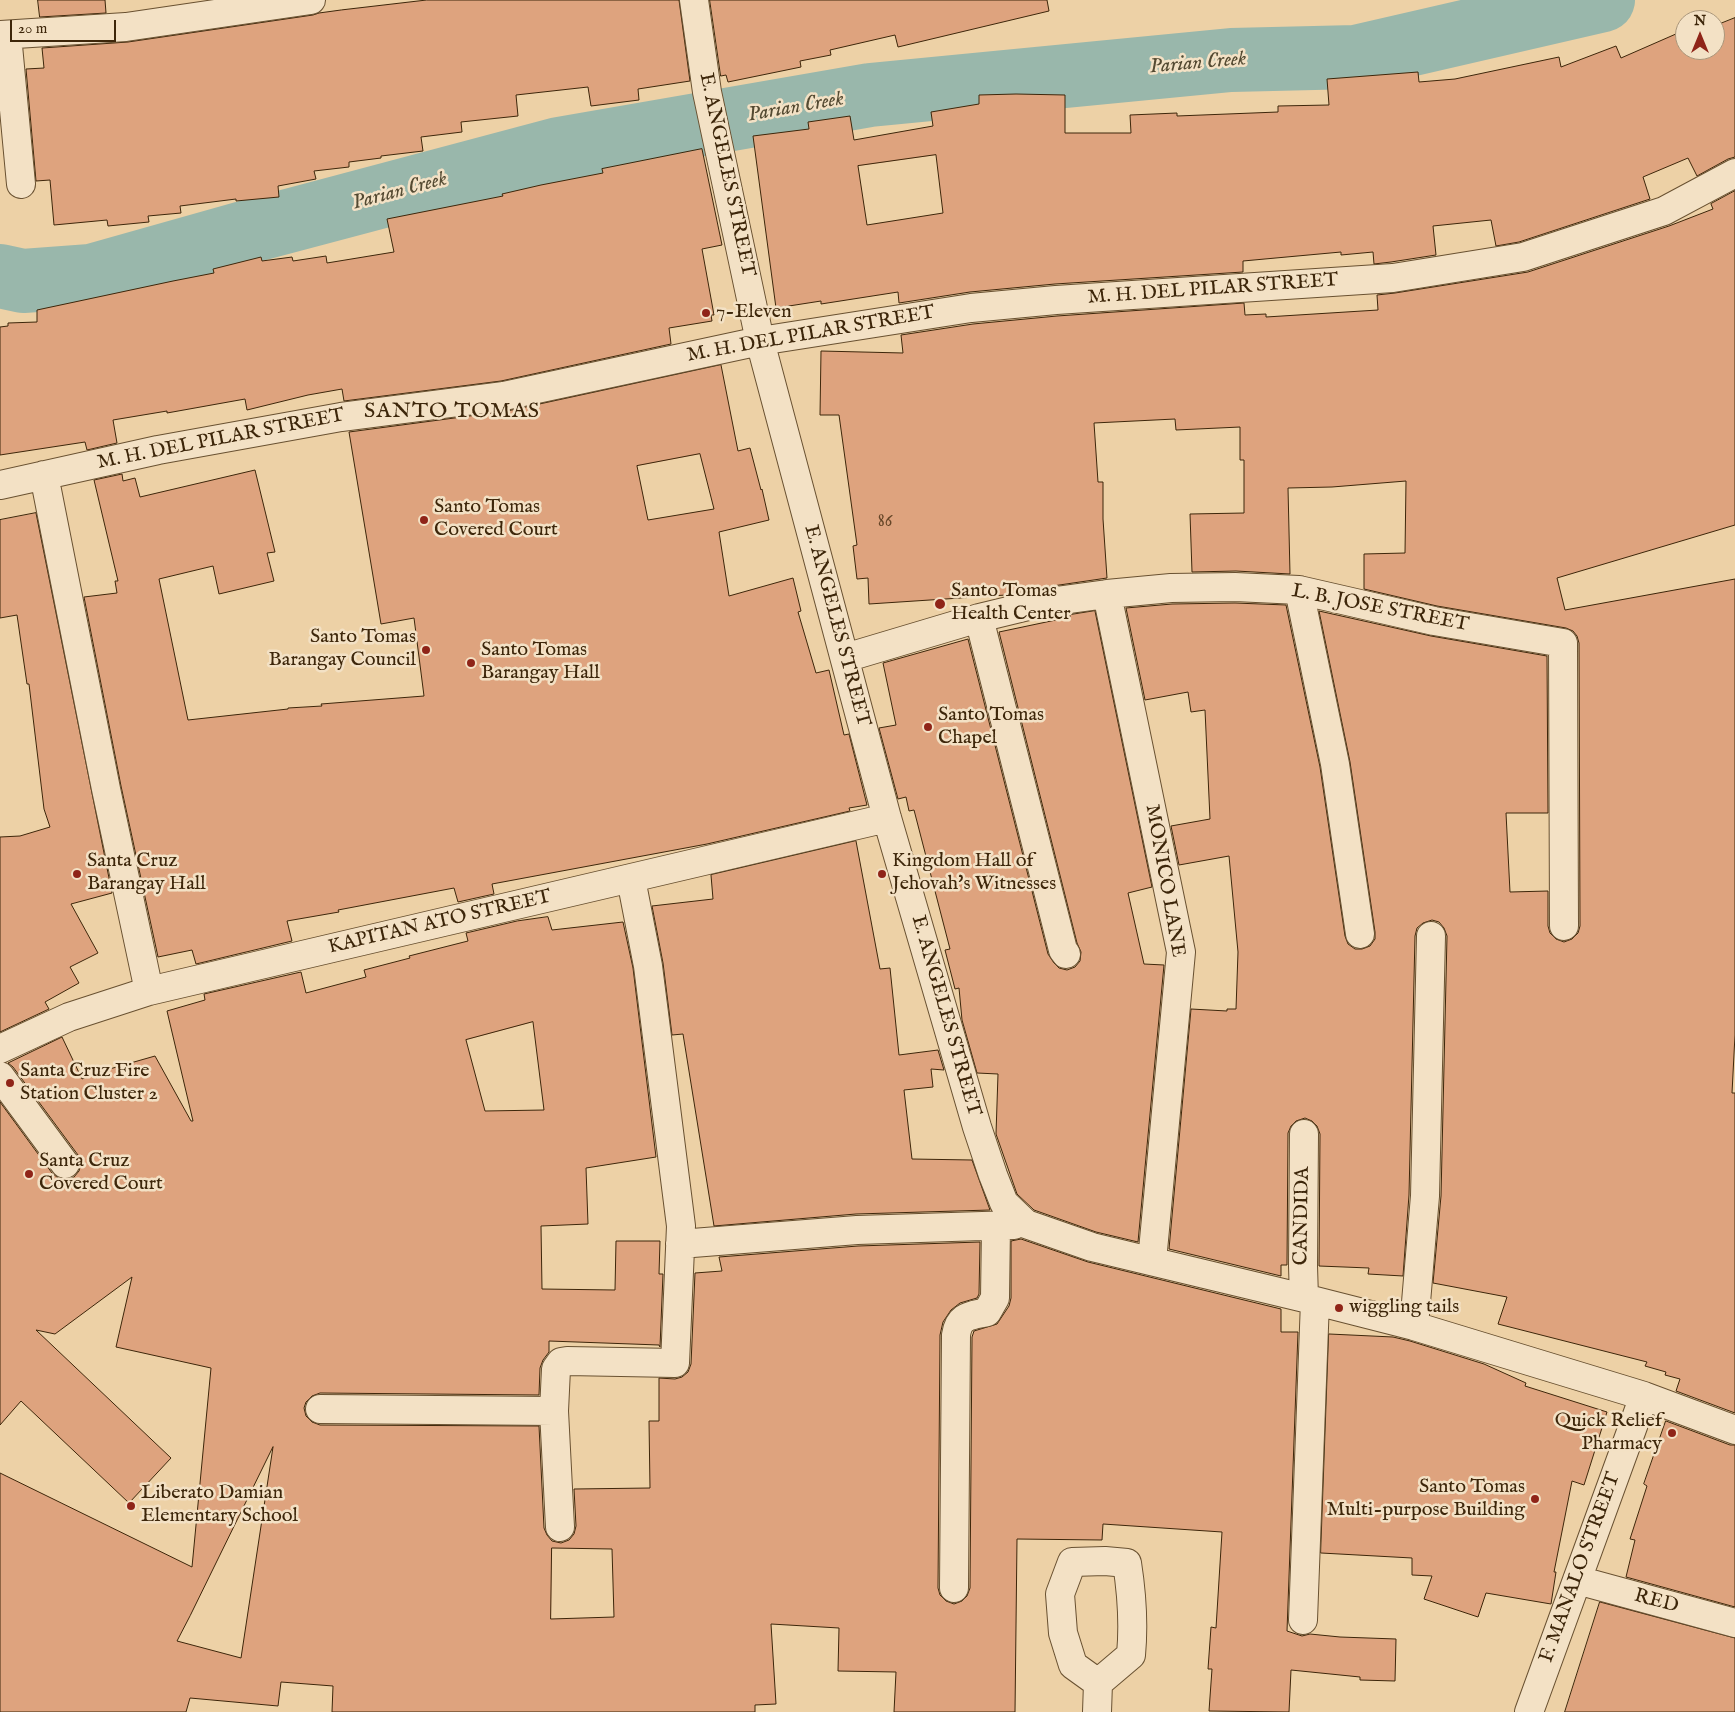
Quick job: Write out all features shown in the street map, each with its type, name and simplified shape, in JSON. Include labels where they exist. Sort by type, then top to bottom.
[{"type":"street","points":[[21,184],[4,35],[126,27],[311,0]]},
{"type":"street","name":"E. ANGELES STREET","points":[[694,0],[709,100],[760,341],[887,818],[993,1175],[1004,1203],[1026,1224],[1092,1247],[1414,1326],[1644,1396],[1735,1430]]},
{"type":"street","name":"M. H. DEL PILAR STREET","points":[[0,485],[158,450],[341,417],[504,396],[760,341],[971,308],[1056,300],[1393,278],[1523,258],[1664,211],[1735,173]]},
{"type":"street","points":[[44,475],[106,789],[149,991]]},
{"type":"street","name":"L. B. JOSE STREET","points":[[845,658],[979,618],[1041,603],[1171,588],[1235,587],[1299,590],[1434,621],[1563,644],[1564,926]]},
{"type":"street","points":[[1299,590],[1334,764],[1360,934]]},
{"type":"street","name":"MONICO LANE","points":[[1107,594],[1180,952],[1152,1261]]},
{"type":"street","points":[[979,618],[1063,950],[1066,954]]},
{"type":"street","name":"KAPITAN ATO STREET","points":[[0,1049],[69,1016],[149,991],[887,818]]},
{"type":"street","points":[[560,1527],[554,1411],[556,1369],[561,1362],[567,1361],[674,1363],[681,1226],[648,966],[631,879]]},
{"type":"street","points":[[1414,1326],[1425,1196],[1431,936]]},
{"type":"street","points":[[0,1076],[65,1164]]},
{"type":"street","name":"CANDIDA","points":[[1303,1620],[1309,1299],[1303,1266],[1304,1134]]},
{"type":"street","points":[[680,1244],[857,1230],[1026,1224]]},
{"type":"street","points":[[954,1588],[956,1335],[958,1325],[963,1318],[987,1312],[995,1298],[996,1226]]},
{"type":"street","name":"F. MANALO STREET","points":[[1529,1712],[1644,1396]]},
{"type":"street","points":[[320,1409],[554,1411]]},
{"type":"street","name":"RED","points":[[1577,1580],[1735,1623]]},
{"type":"street","points":[[1097,1712],[1098,1683]]},
{"type":"building","points":[[38,0],[105,0],[106,13],[40,17]]},
{"type":"building","points":[[427,0],[679,0],[690,81],[638,89],[639,100],[591,106],[588,87],[516,95],[518,116],[461,122],[462,132],[421,137],[423,151],[381,156],[381,158],[349,162],[349,167],[314,171],[316,179],[278,186],[279,197],[236,201],[236,199],[180,206],[181,213],[148,216],[149,222],[108,226],[107,220],[54,225],[50,180],[36,181],[26,69],[44,68],[42,48],[128,42],[319,13]]},
{"type":"building","points":[[710,0],[1047,0],[1049,11],[898,47],[895,35],[830,50],[831,55],[800,61],[801,67],[728,82],[726,75],[721,76]]},
{"type":"building","points":[[1735,18],[1735,157],[1697,176],[1688,158],[1643,177],[1650,199],[1519,242],[1496,246],[1491,220],[1433,226],[1436,255],[1391,262],[1374,264],[1373,252],[1341,255],[1341,252],[1243,261],[1243,272],[1055,284],[970,292],[899,303],[898,292],[821,304],[821,301],[776,308],[753,136],[809,129],[808,122],[850,116],[854,140],[933,126],[931,112],[979,104],[979,95],[1016,94],[1065,95],[1065,133],[1131,133],[1130,115],[1177,113],[1177,116],[1278,112],[1278,106],[1329,105],[1327,79],[1418,72],[1419,82],[1455,79],[1559,57],[1561,67],[1616,46],[1621,58],[1675,34],[1675,60],[1725,60],[1725,22]],"holes":[[[936,155],[943,213],[867,225],[858,166]]]},
{"type":"building","points":[[702,149],[722,245],[702,249],[714,315],[711,315],[712,321],[669,328],[671,344],[501,381],[344,401],[342,389],[247,410],[245,399],[167,413],[167,411],[113,420],[117,443],[87,450],[85,442],[0,455],[0,327],[8,326],[8,323],[37,322],[37,310],[214,273],[213,269],[261,257],[262,261],[292,257],[293,261],[326,256],[327,263],[394,252],[387,219],[503,196],[502,194],[603,173],[602,169]]},
{"type":"building","points":[[1735,191],[1735,525],[1557,578],[1565,610],[1735,579],[1735,1035],[1732,1093],[1735,1093],[1735,1413],[1676,1391],[1680,1379],[1665,1375],[1666,1372],[1645,1366],[1647,1362],[1498,1324],[1507,1297],[1433,1283],[1441,1196],[1447,936],[1439,922],[1432,920],[1423,923],[1417,928],[1415,936],[1409,1195],[1403,1276],[1368,1274],[1369,1268],[1319,1266],[1320,1134],[1317,1126],[1305,1118],[1296,1121],[1288,1133],[1287,1265],[1281,1265],[1281,1276],[1169,1249],[1191,1009],[1227,1011],[1227,1009],[1236,1009],[1238,952],[1229,856],[1179,865],[1171,826],[1210,819],[1205,710],[1191,712],[1188,692],[1145,700],[1126,608],[1172,604],[1235,603],[1286,605],[1320,767],[1345,936],[1348,944],[1355,949],[1370,946],[1375,939],[1375,932],[1350,762],[1319,611],[1431,636],[1547,656],[1548,813],[1506,813],[1510,892],[1548,891],[1548,926],[1550,933],[1556,939],[1564,942],[1572,939],[1578,933],[1580,926],[1579,643],[1573,631],[1566,628],[1437,606],[1364,589],[1364,554],[1405,553],[1406,481],[1332,487],[1288,488],[1290,574],[1236,571],[1192,572],[1190,514],[1244,513],[1244,460],[1240,460],[1240,427],[1176,430],[1175,419],[1094,423],[1098,482],[1103,482],[1103,519],[1107,578],[1006,595],[869,604],[868,578],[857,579],[853,546],[857,545],[839,415],[820,415],[821,351],[903,353],[901,335],[973,324],[1057,316],[1244,303],[1245,315],[1266,314],[1266,317],[1378,310],[1377,295],[1528,272],[1669,226],[1713,209],[1711,204]]},
{"type":"building","points":[[721,365],[738,451],[750,448],[769,520],[719,532],[729,596],[793,578],[801,611],[798,612],[816,673],[829,670],[844,735],[849,734],[867,805],[849,808],[850,811],[707,844],[492,884],[494,894],[458,902],[454,888],[287,921],[292,941],[196,964],[192,950],[158,957],[121,786],[84,597],[117,593],[115,581],[118,581],[94,480],[122,474],[123,481],[135,478],[140,497],[255,470],[275,552],[267,553],[274,581],[219,594],[213,566],[159,579],[188,720],[288,708],[322,706],[321,704],[424,696],[414,618],[381,624],[349,432],[507,411]],"holes":[[[700,454],[714,509],[648,520],[637,466]]]},
{"type":"building","points":[[36,513],[112,893],[71,904],[98,953],[70,967],[79,983],[45,1002],[49,1009],[0,1032],[0,837],[20,836],[50,827],[44,809],[29,684],[27,684],[17,615],[0,618],[0,520]]},
{"type":"building","points":[[1095,611],[1152,887],[1128,893],[1144,964],[1164,965],[1138,1242],[1096,1232],[1034,1210],[1017,1194],[996,1134],[998,1074],[977,1073],[962,1020],[959,988],[955,989],[945,950],[950,949],[914,810],[909,811],[906,797],[898,799],[879,728],[896,725],[883,663],[968,639],[1048,954],[1059,968],[1067,970],[1075,967],[1080,961],[1081,952],[1077,943],[999,632]]},
{"type":"building","points":[[856,841],[880,969],[890,968],[899,1055],[938,1050],[944,1070],[931,1069],[933,1087],[904,1090],[912,1159],[972,1160],[990,1210],[856,1214],[714,1226],[683,1034],[672,1035],[663,963],[652,906],[713,899],[711,875]]},
{"type":"building","points":[[548,917],[552,930],[623,922],[633,968],[656,1157],[586,1168],[588,1224],[541,1226],[542,1289],[615,1290],[616,1241],[660,1241],[659,1274],[663,1274],[660,1347],[659,1345],[549,1341],[549,1352],[540,1368],[539,1395],[320,1393],[312,1396],[306,1402],[304,1408],[306,1416],[312,1422],[320,1425],[539,1426],[544,1528],[552,1541],[561,1543],[569,1540],[574,1534],[576,1526],[574,1489],[650,1488],[649,1421],[659,1421],[659,1378],[675,1379],[682,1377],[688,1372],[691,1364],[695,1273],[722,1271],[719,1257],[858,1246],[980,1242],[979,1294],[977,1298],[960,1303],[951,1310],[943,1322],[940,1335],[938,1588],[940,1595],[946,1601],[954,1604],[962,1601],[967,1596],[970,1588],[972,1337],[974,1331],[997,1324],[1009,1306],[1011,1298],[1011,1241],[1021,1239],[1088,1262],[1281,1309],[1281,1332],[1298,1332],[1287,1631],[1302,1636],[1310,1634],[1396,1639],[1395,1681],[1360,1680],[1360,1677],[1291,1670],[1289,1712],[1209,1711],[1212,1669],[1208,1669],[1211,1627],[1216,1628],[1222,1532],[1103,1524],[1102,1540],[1017,1539],[1015,1712],[894,1712],[896,1672],[838,1671],[839,1628],[771,1624],[776,1704],[755,1705],[755,1712],[332,1712],[333,1686],[281,1682],[278,1706],[190,1698],[186,1712],[0,1712],[0,1473],[192,1567],[211,1368],[116,1347],[132,1277],[55,1334],[36,1330],[171,1458],[129,1503],[21,1401],[0,1425],[0,1102],[52,1173],[58,1178],[66,1180],[74,1177],[79,1171],[81,1163],[78,1155],[13,1067],[8,1063],[62,1037],[82,1079],[92,1074],[155,1056],[191,1121],[193,1121],[167,1011],[205,1000],[204,994],[301,972],[306,993],[366,977],[364,970],[468,941],[466,933],[517,921]],"holes":[[[533,1022],[544,1110],[485,1111],[466,1040]],[[273,1447],[241,1658],[177,1641]],[[552,1548],[612,1549],[614,1617],[551,1619]]]},
{"type":"building","points":[[1329,1334],[1393,1337],[1410,1341],[1484,1364],[1526,1383],[1525,1386],[1607,1412],[1584,1485],[1572,1481],[1554,1572],[1556,1572],[1551,1604],[1486,1593],[1478,1617],[1424,1599],[1432,1576],[1412,1575],[1412,1558],[1321,1553]]},
{"type":"building","points":[[1666,1421],[1730,1445],[1735,1445],[1735,1607],[1626,1577],[1635,1540],[1630,1539],[1647,1486],[1644,1484]]},
{"type":"building","points":[[1600,1602],[1735,1638],[1735,1712],[1565,1712]]},
{"type":"waterway","name":"Parian Creek","points":[[0,276],[23,281],[91,276],[247,232],[559,149],[870,95],[1231,60],[1356,57],[1603,0]]},
{"type":"place","name":"7-Eleven","points":[[706,313]]},
{"type":"place","name":"Santo Tomas Covered Court","points":[[424,520]]},
{"type":"place","name":"Santo Tomas Health Center","points":[[940,604]]},
{"type":"place","name":"Santo Tomas Barangay Council","points":[[426,650]]},
{"type":"place","name":"Santo Tomas Barangay Hall","points":[[471,663]]},
{"type":"place","name":"Santo Tomas Chapel","points":[[928,727]]},
{"type":"place","name":"Santa Cruz Barangay Hall","points":[[77,874]]},
{"type":"place","name":"Kingdom Hall of Jehovah's Witnesses","points":[[882,874]]},
{"type":"place","name":"Santa Cruz Fire Station Cluster 2","points":[[10,1083]]},
{"type":"place","name":"Santa Cruz Covered Court","points":[[29,1174]]},
{"type":"place","name":"wiggling tails","points":[[1339,1308]]},
{"type":"place","name":"Quick Relief Pharmacy","points":[[1672,1433]]},
{"type":"place","name":"Santo Tomas Multi-purpose Building","points":[[1535,1499]]},
{"type":"place","name":"Liberato Damian Elementary School","points":[[131,1506]]},
{"type":"district","name":"SANTO TOMAS","points":[[452,412]]}]
